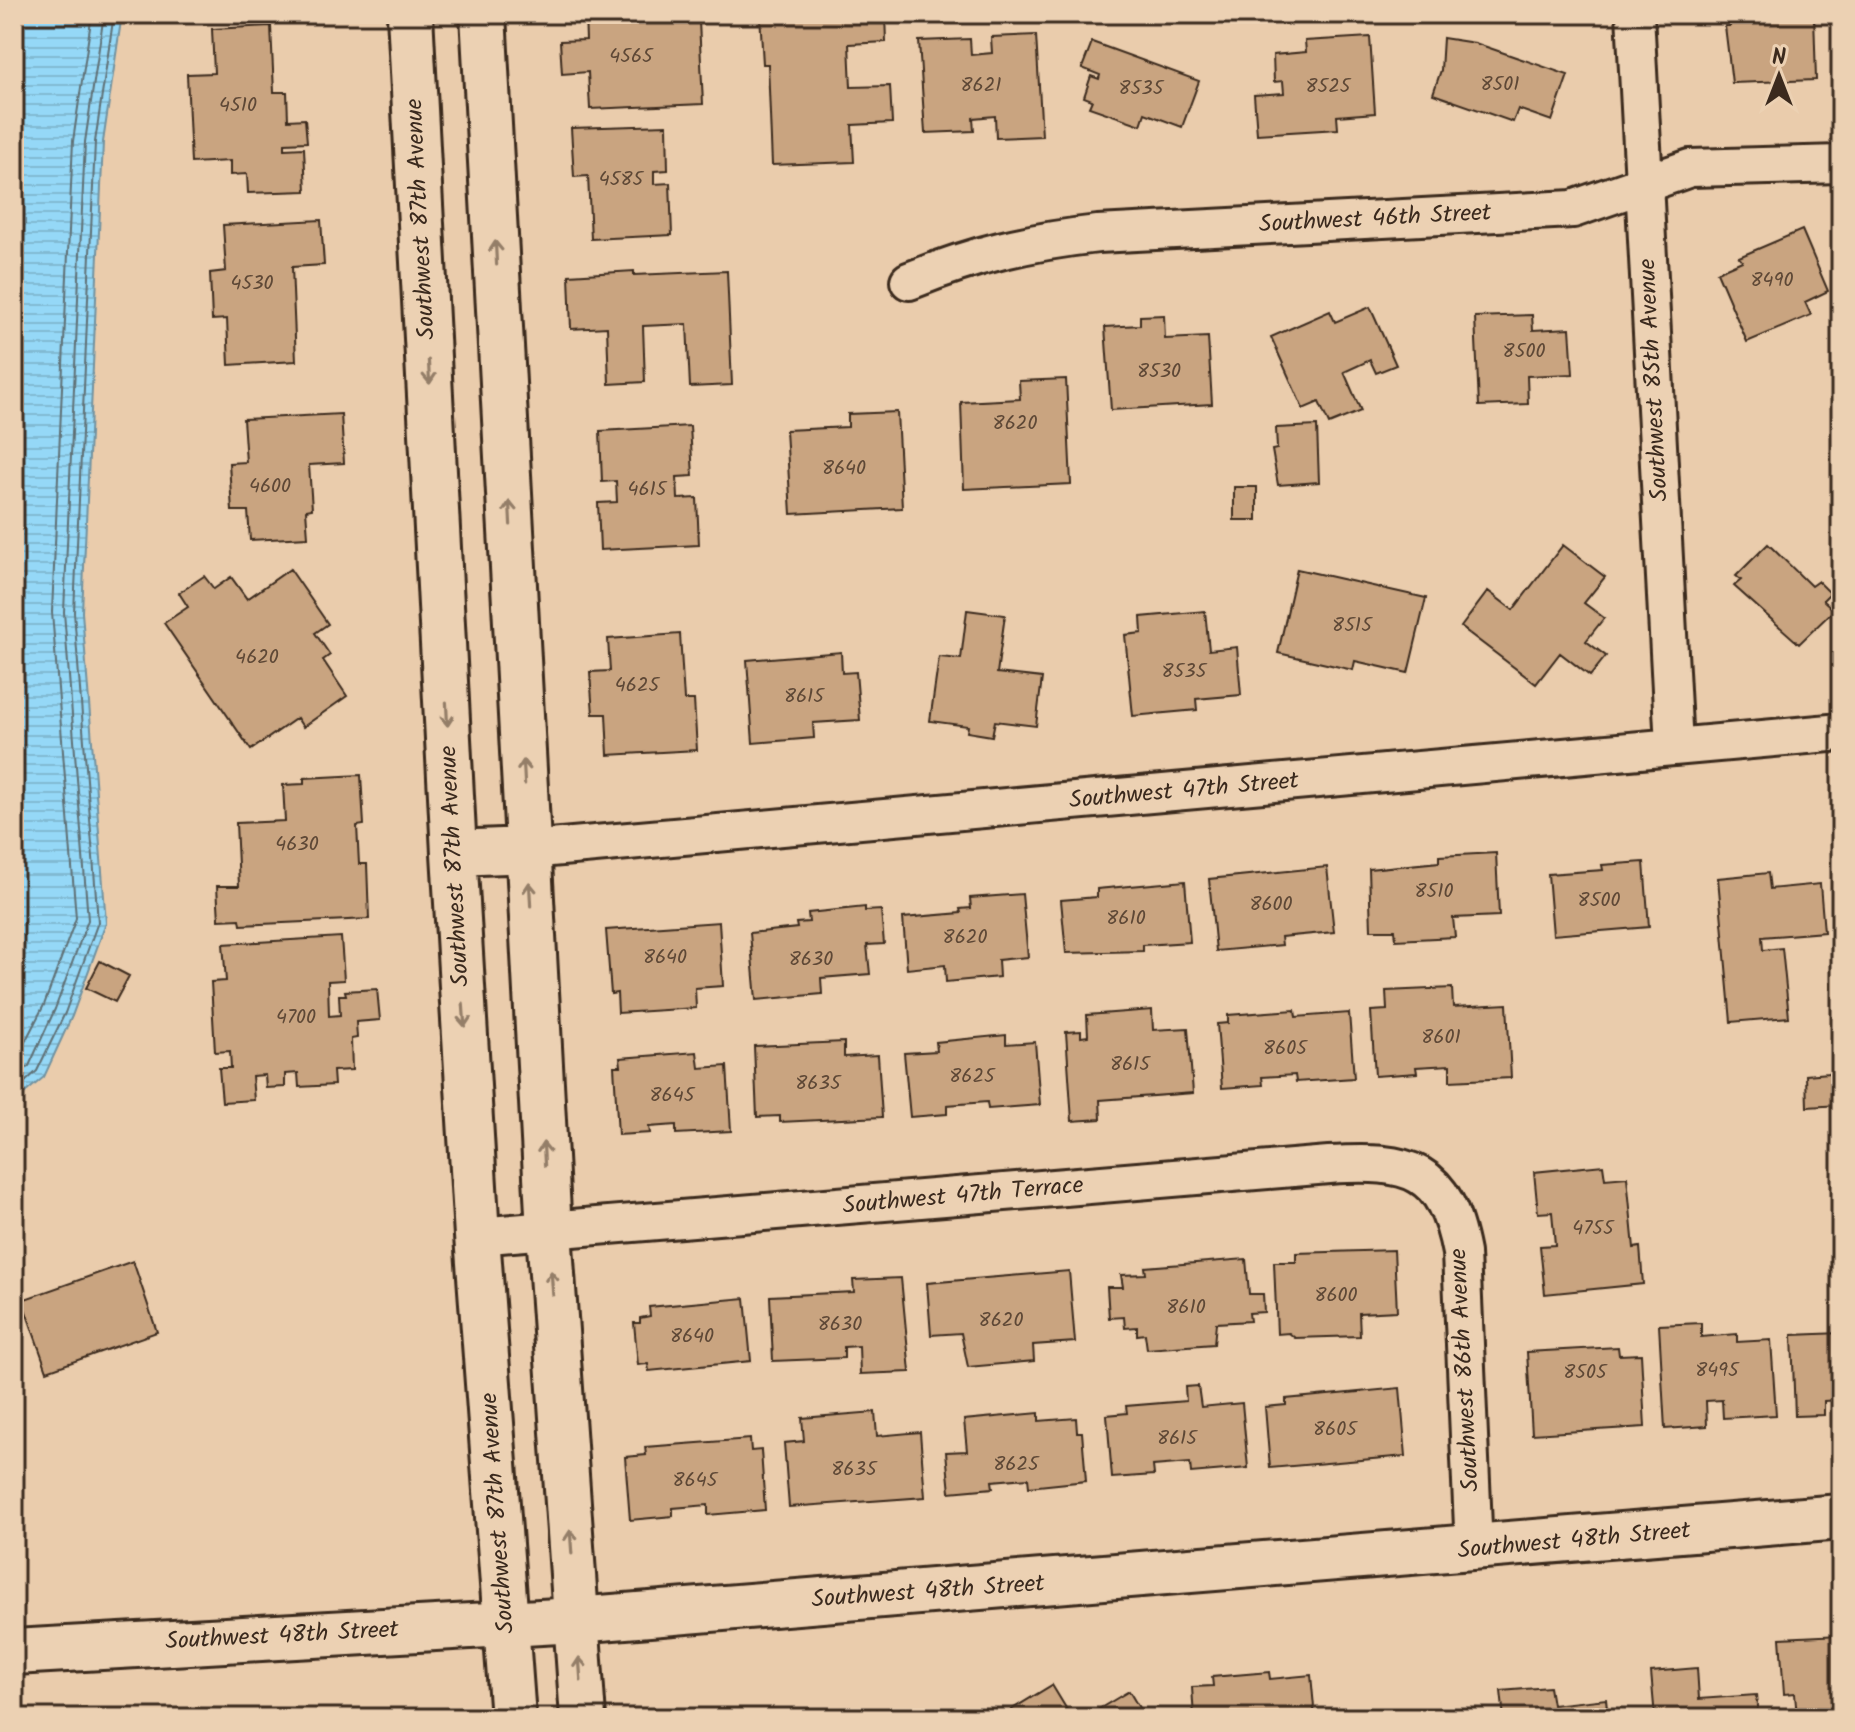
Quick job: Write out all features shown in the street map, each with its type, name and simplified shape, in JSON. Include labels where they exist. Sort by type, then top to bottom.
[{"type":"main road","name":"Southwest 87th Avenue","points":[[410,14],[477,1236],[513,1718]]},
{"type":"main road","points":[[483,14],[549,1231],[583,1718]]},
{"type":"main road","points":[[454,853],[528,850]]},
{"type":"main road","name":"Southwest 48th Street","points":[[14,1652],[576,1620],[1474,1550],[1841,1517]]},
{"type":"street","name":"Southwest 85th Avenue","points":[[1635,14],[1674,746]]},
{"type":"street","name":"Southwest 46th Street","points":[[909,281],[962,259],[1024,242],[1098,234],[1573,209],[1690,168],[1841,164]]},
{"type":"street","name":"Southwest 47th Street","points":[[528,850],[1841,732]]},
{"type":"street","name":"Southwest 47th Terrace","points":[[477,1236],[1351,1163],[1404,1169],[1430,1182],[1442,1193]]},
{"type":"street","name":"Southwest 86th Avenue","points":[[1442,1193],[1453,1216],[1463,1274],[1474,1550]]},
{"type":"water","points":[[14,14],[122,14],[103,142],[82,612],[106,923],[72,1016],[44,1077],[14,1102]]},
{"type":"building","points":[[585,14],[709,14],[709,20],[699,21],[703,104],[590,109],[588,72],[562,74],[560,41],[586,40]]},
{"type":"building","points":[[760,14],[885,14],[886,42],[849,44],[851,87],[890,86],[892,123],[852,125],[854,162],[772,165],[768,64],[763,64]]},
{"type":"building","points":[[1729,14],[1814,14],[1816,80],[1732,83],[1725,26],[1730,26]]},
{"type":"building","points":[[271,26],[274,92],[287,92],[288,120],[305,119],[307,142],[285,143],[285,149],[304,148],[306,191],[248,193],[247,174],[230,175],[230,161],[191,163],[187,74],[214,73],[212,29]]},
{"type":"building","points":[[1036,35],[1042,136],[996,138],[995,116],[973,118],[974,131],[925,133],[919,41],[970,39],[971,55],[992,53],[991,37]]},
{"type":"building","points":[[1370,37],[1375,113],[1337,116],[1338,129],[1257,134],[1254,95],[1284,93],[1283,81],[1274,82],[1273,55],[1306,52],[1305,41]]},
{"type":"building","points":[[1443,38],[1475,43],[1568,75],[1552,121],[1518,109],[1513,122],[1433,94],[1441,70]]},
{"type":"building","points":[[1092,42],[1199,81],[1182,127],[1145,113],[1141,125],[1089,107],[1092,100],[1084,97],[1091,76],[1099,79],[1100,75],[1082,68]]},
{"type":"building","points":[[667,125],[668,170],[654,171],[654,184],[670,183],[672,235],[591,239],[588,176],[574,177],[571,128]]},
{"type":"building","points":[[321,220],[324,265],[292,267],[296,361],[229,365],[227,319],[212,320],[210,273],[226,271],[223,225]]},
{"type":"building","points":[[1802,230],[1828,291],[1805,302],[1811,315],[1747,342],[1717,272],[1742,261],[1739,257]]},
{"type":"building","points":[[634,271],[634,275],[727,271],[732,385],[690,387],[687,324],[643,326],[645,382],[609,384],[607,327],[571,329],[569,275]]},
{"type":"building","points":[[1370,307],[1396,365],[1376,373],[1370,360],[1344,372],[1361,411],[1329,424],[1319,402],[1303,409],[1271,337],[1330,311],[1335,322]]},
{"type":"building","points":[[1164,315],[1165,339],[1208,337],[1212,404],[1111,410],[1105,327],[1140,325],[1140,316]]},
{"type":"building","points":[[1532,315],[1533,330],[1570,328],[1573,374],[1527,376],[1528,404],[1479,406],[1475,317]]},
{"type":"building","points":[[1066,379],[1071,484],[964,489],[961,402],[1020,399],[1019,381]]},
{"type":"building","points":[[897,412],[902,508],[791,514],[786,430],[848,427],[848,414]]},
{"type":"building","points":[[341,414],[344,463],[309,465],[312,509],[306,510],[308,537],[250,540],[248,511],[232,511],[229,463],[246,462],[243,419]]},
{"type":"building","points":[[690,426],[693,476],[677,477],[678,499],[697,498],[699,545],[600,550],[598,503],[617,502],[616,481],[602,482],[600,431]]},
{"type":"building","points":[[1317,426],[1319,482],[1278,485],[1272,450],[1277,449],[1276,428]]},
{"type":"building","points":[[1234,487],[1257,487],[1257,520],[1234,520]]},
{"type":"building","points":[[1768,544],[1811,586],[1818,581],[1830,593],[1823,600],[1834,610],[1799,644],[1734,586],[1741,580],[1736,576]]},
{"type":"building","points":[[1563,545],[1605,577],[1584,603],[1604,618],[1586,641],[1606,656],[1590,676],[1560,653],[1536,684],[1461,627],[1488,591],[1513,610]]},
{"type":"building","points":[[290,569],[328,624],[315,633],[330,655],[323,660],[347,696],[303,727],[297,718],[251,750],[164,623],[188,607],[179,593],[204,576],[214,589],[231,577],[247,599]]},
{"type":"building","points":[[1297,569],[1426,598],[1408,673],[1355,661],[1353,670],[1278,653]]},
{"type":"building","points":[[967,610],[1005,615],[997,673],[1042,678],[1036,726],[995,721],[992,736],[967,732],[968,726],[930,721],[939,657],[961,659]]},
{"type":"building","points":[[1205,611],[1209,650],[1237,647],[1241,695],[1196,699],[1197,710],[1133,716],[1125,635],[1142,633],[1141,617]]},
{"type":"building","points":[[680,634],[684,700],[694,700],[697,750],[608,755],[606,714],[593,714],[590,672],[610,671],[608,639]]},
{"type":"building","points":[[841,652],[842,673],[856,672],[860,720],[813,723],[814,738],[753,743],[747,660]]},
{"type":"building","points":[[361,775],[364,825],[357,826],[359,864],[367,864],[369,919],[241,925],[240,919],[219,920],[217,886],[239,886],[236,823],[285,821],[283,785],[304,784],[304,778]]},
{"type":"building","points":[[1496,853],[1499,916],[1453,918],[1455,937],[1396,940],[1395,930],[1371,930],[1369,869],[1439,862],[1439,856]]},
{"type":"building","points":[[1644,862],[1649,927],[1553,935],[1548,874],[1603,870],[1602,865]]},
{"type":"building","points":[[1327,867],[1334,932],[1281,937],[1282,945],[1216,951],[1209,879]]},
{"type":"building","points":[[1768,873],[1770,889],[1820,884],[1824,932],[1762,937],[1763,950],[1782,948],[1789,1017],[1731,1022],[1718,878]]},
{"type":"building","points":[[1185,881],[1190,942],[1143,945],[1143,951],[1066,953],[1061,900],[1097,897],[1097,889]]},
{"type":"building","points":[[1022,894],[1028,957],[998,960],[999,977],[946,982],[945,965],[907,969],[903,918],[961,913],[960,909],[971,908],[970,898]]},
{"type":"building","points":[[865,907],[865,911],[881,910],[884,944],[867,945],[870,974],[821,978],[822,994],[756,1000],[750,933],[797,928],[796,923],[809,922],[808,913]]},
{"type":"building","points":[[719,922],[723,986],[695,988],[696,1008],[618,1013],[617,993],[611,994],[606,930]]},
{"type":"building","points":[[341,937],[344,980],[328,981],[329,1016],[340,1015],[339,995],[346,995],[345,991],[377,989],[380,1020],[356,1022],[357,1038],[351,1039],[352,1070],[333,1071],[334,1085],[299,1087],[298,1073],[285,1074],[285,1087],[266,1088],[265,1075],[252,1076],[254,1100],[222,1102],[219,1068],[231,1068],[230,1051],[215,1052],[211,982],[226,981],[223,944]]},
{"type":"building","points":[[100,961],[129,976],[115,1002],[86,988]]},
{"type":"building","points":[[1452,988],[1453,1007],[1507,1004],[1511,1078],[1450,1081],[1450,1065],[1416,1067],[1417,1073],[1375,1076],[1371,1011],[1387,1010],[1386,991]]},
{"type":"building","points":[[1152,1010],[1153,1030],[1188,1028],[1193,1093],[1100,1100],[1101,1119],[1072,1121],[1066,1032],[1081,1031],[1081,1037],[1088,1036],[1087,1015]]},
{"type":"building","points":[[1295,1010],[1296,1017],[1349,1013],[1354,1078],[1296,1082],[1295,1075],[1262,1077],[1263,1085],[1222,1088],[1217,1024],[1228,1023],[1228,1015]]},
{"type":"building","points":[[1006,1035],[1006,1044],[1035,1042],[1040,1105],[988,1109],[987,1102],[947,1105],[947,1114],[910,1117],[904,1053],[937,1051],[936,1042]]},
{"type":"building","points":[[844,1042],[844,1057],[878,1055],[882,1117],[780,1122],[780,1116],[757,1117],[754,1046]]},
{"type":"building","points":[[697,1052],[699,1068],[727,1066],[731,1131],[676,1134],[676,1125],[649,1127],[650,1133],[618,1135],[614,1066],[621,1066],[620,1058]]},
{"type":"building","points":[[1841,1072],[1841,1105],[1807,1107],[1806,1075]]},
{"type":"building","points":[[1603,1165],[1605,1179],[1627,1177],[1634,1248],[1640,1247],[1643,1284],[1545,1294],[1540,1246],[1555,1245],[1552,1212],[1538,1213],[1534,1172]]},
{"type":"building","points":[[1394,1250],[1397,1311],[1359,1313],[1360,1336],[1295,1338],[1289,1333],[1277,1334],[1274,1262],[1296,1262],[1296,1253]]},
{"type":"building","points":[[1246,1259],[1249,1294],[1263,1294],[1264,1312],[1249,1313],[1250,1321],[1216,1323],[1214,1344],[1147,1349],[1145,1334],[1137,1335],[1137,1327],[1125,1328],[1124,1317],[1109,1318],[1107,1287],[1123,1287],[1121,1275],[1146,1274],[1145,1267]]},
{"type":"building","points":[[133,1261],[157,1332],[47,1371],[22,1300]]},
{"type":"building","points":[[1069,1271],[1075,1342],[1033,1345],[1034,1361],[968,1367],[961,1333],[931,1335],[927,1283]]},
{"type":"building","points":[[901,1278],[910,1372],[860,1374],[859,1346],[844,1347],[844,1358],[773,1361],[770,1296],[854,1292],[853,1280]]},
{"type":"building","points":[[745,1298],[751,1361],[649,1371],[648,1364],[638,1365],[634,1323],[640,1323],[640,1318],[650,1316],[649,1307]]},
{"type":"building","points":[[1701,1323],[1701,1337],[1737,1334],[1737,1342],[1771,1340],[1776,1415],[1723,1418],[1722,1400],[1706,1401],[1707,1426],[1665,1429],[1659,1325]]},
{"type":"building","points":[[1841,1333],[1841,1400],[1824,1401],[1824,1415],[1795,1416],[1792,1335]]},
{"type":"building","points":[[1618,1347],[1619,1355],[1641,1354],[1645,1427],[1532,1434],[1527,1352]]},
{"type":"building","points":[[1198,1386],[1201,1407],[1242,1403],[1248,1468],[1191,1473],[1190,1463],[1153,1466],[1154,1475],[1112,1478],[1107,1415],[1127,1413],[1126,1406],[1186,1401],[1185,1387]]},
{"type":"building","points":[[1400,1388],[1406,1456],[1270,1468],[1265,1407],[1286,1405],[1286,1399]]},
{"type":"building","points":[[875,1412],[877,1436],[920,1432],[925,1497],[789,1507],[784,1443],[804,1441],[802,1418]]},
{"type":"building","points":[[1039,1413],[1039,1421],[1076,1418],[1077,1432],[1082,1432],[1086,1481],[1029,1487],[1028,1478],[992,1481],[993,1488],[950,1492],[946,1452],[967,1451],[964,1420]]},
{"type":"building","points":[[750,1439],[751,1451],[761,1450],[765,1510],[708,1515],[708,1505],[673,1508],[673,1516],[630,1520],[625,1457],[646,1455],[645,1447]]},
{"type":"building","points":[[1841,1635],[1841,1718],[1797,1718],[1795,1693],[1784,1694],[1780,1638]]},
{"type":"building","points":[[1697,1668],[1699,1699],[1756,1695],[1758,1718],[1655,1718],[1651,1672]]},
{"type":"building","points":[[1269,1672],[1270,1679],[1311,1675],[1315,1718],[1194,1718],[1192,1687],[1213,1686],[1212,1677]]},
{"type":"building","points":[[1052,1685],[1072,1718],[1015,1718],[1011,1710]]},
{"type":"building","points":[[1549,1687],[1552,1705],[1606,1699],[1608,1718],[1504,1718],[1501,1691]]},
{"type":"building","points":[[1129,1691],[1145,1718],[1084,1718]]},
{"type":"building","points":[[1448,1708],[1449,1718],[1403,1718],[1402,1713]]}]
